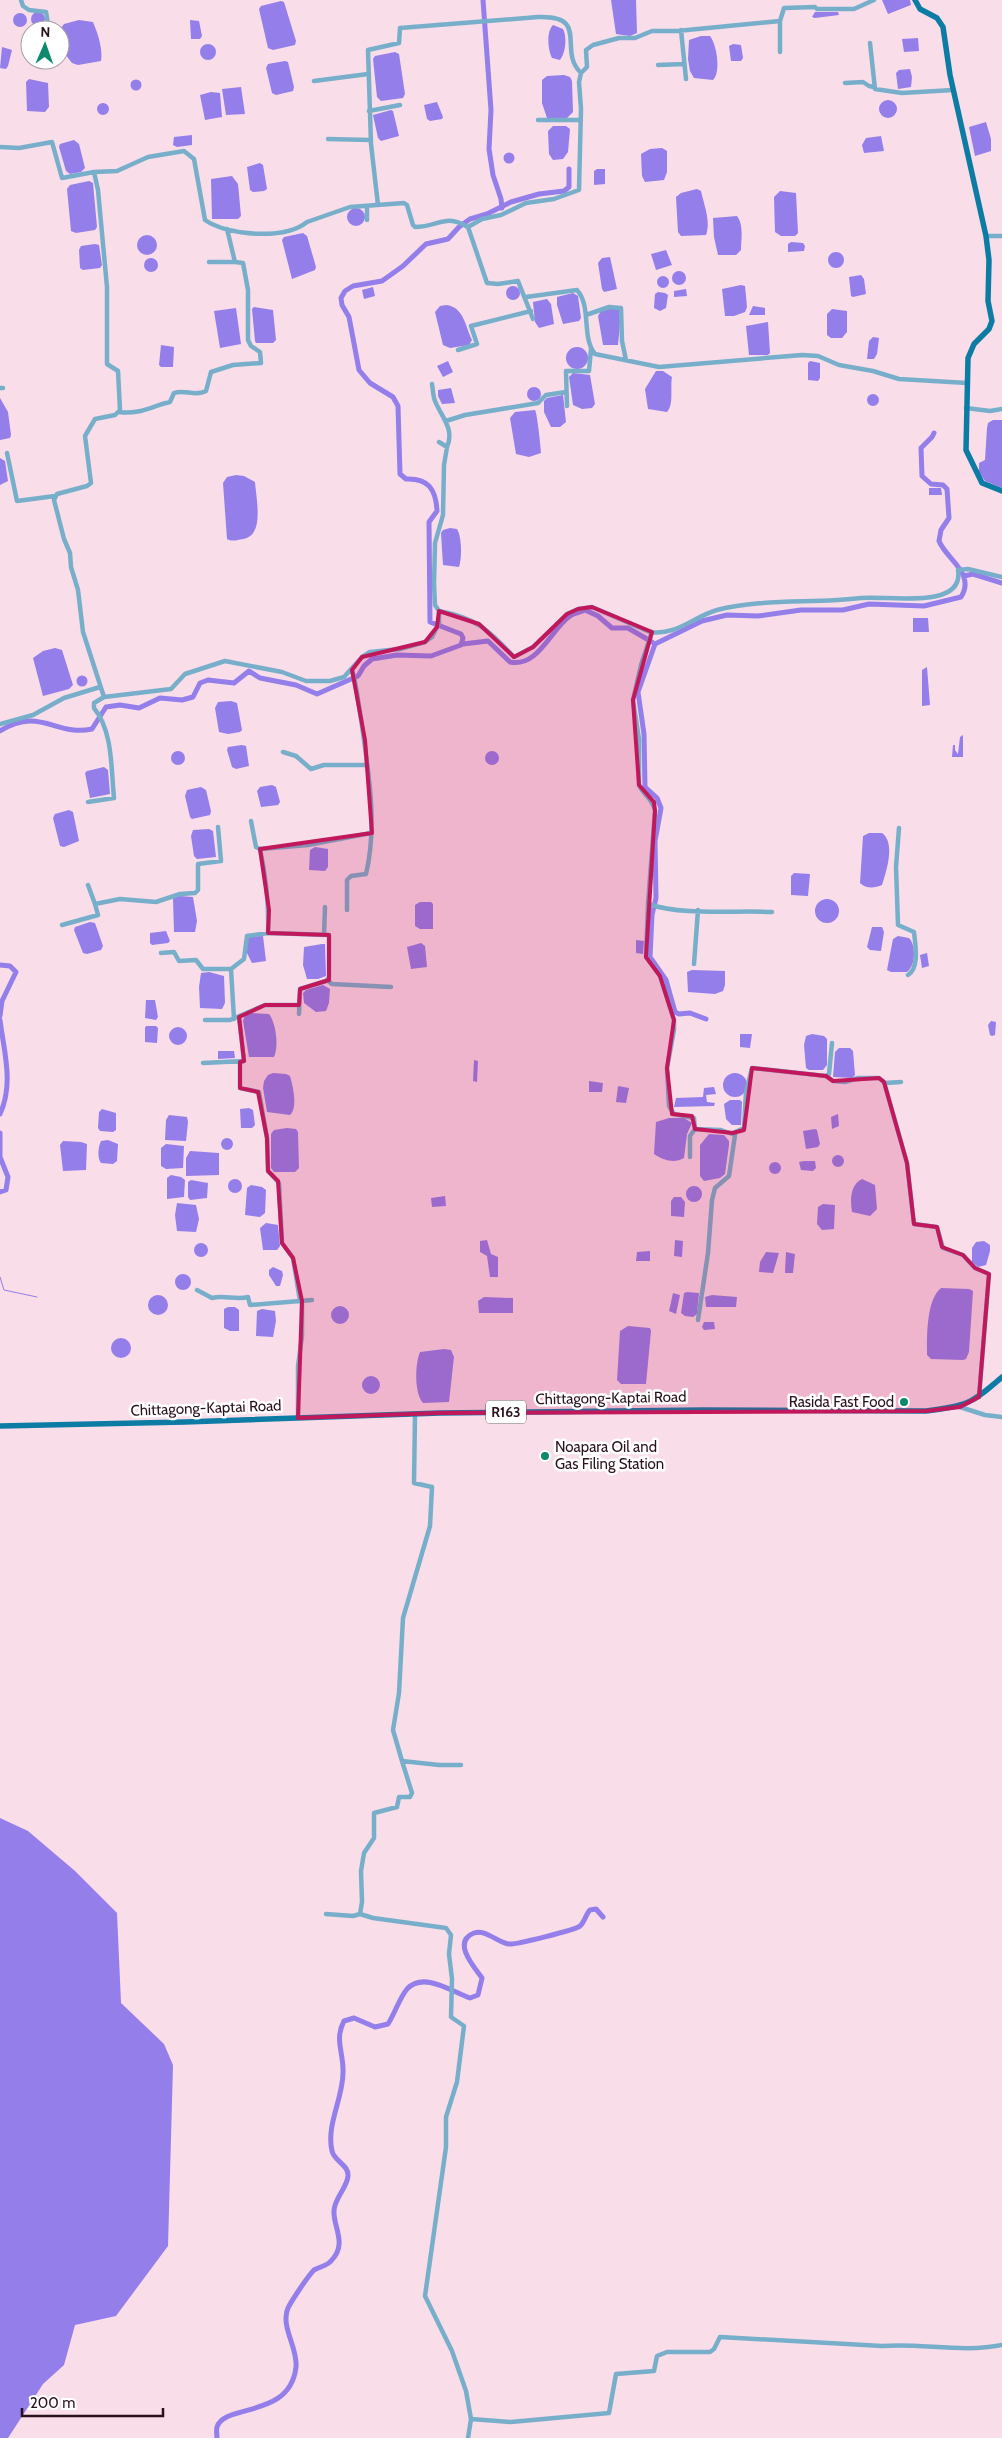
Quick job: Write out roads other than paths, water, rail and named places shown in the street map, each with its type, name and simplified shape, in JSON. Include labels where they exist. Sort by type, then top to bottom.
[{"type":"main road","points":[[914,0],[920,9],[937,18],[942,24],[953,90],[986,236],[988,301],[992,321],[990,329],[977,340],[971,350],[967,383],[966,450],[982,483],[1002,491]]},
{"type":"main road","name":"Chittagong-Kaptai Road","points":[[0,1426],[415,1414],[703,1410],[926,1411],[960,1407],[979,1397],[1002,1377]]},
{"type":"street","points":[[21,0],[26,9],[46,12],[47,20]]},
{"type":"street","points":[[780,52],[780,21],[784,8],[815,7],[817,9],[849,10],[874,0]]},
{"type":"street","points":[[378,205],[370,140],[368,50],[400,43],[400,28],[553,16],[560,18],[566,22],[571,32],[572,61],[581,73],[579,190],[554,199],[526,203],[500,215],[482,219],[468,227]]},
{"type":"street","points":[[581,73],[587,67],[586,50],[590,46],[620,38],[635,38],[652,31],[780,21]]},
{"type":"street","points":[[681,30],[686,79]]},
{"type":"street","points":[[870,43],[874,87]]},
{"type":"street","points":[[658,65],[684,64]]},
{"type":"street","points":[[314,81],[368,74]]},
{"type":"street","points":[[845,83],[863,82],[880,90],[892,90],[902,93],[953,90]]},
{"type":"street","points":[[369,111],[400,105]]},
{"type":"street","points":[[538,120],[581,120]]},
{"type":"street","points":[[328,139],[370,140]]},
{"type":"street","points":[[0,148],[19,148],[52,142],[62,178],[94,172],[117,171],[148,157],[184,151],[194,159],[205,220],[227,229],[264,234],[276,233],[301,227],[307,222],[350,207],[404,203],[407,205],[413,225],[416,227],[451,220],[460,221],[468,227],[487,283],[498,284],[518,281],[526,297],[533,319]]},
{"type":"street","points":[[94,172],[98,190],[107,287],[108,364],[118,370],[119,412]]},
{"type":"street","points":[[367,206],[368,220]]},
{"type":"street","points":[[227,229],[235,262]]},
{"type":"street","points":[[986,236],[1002,236]]},
{"type":"street","points":[[7,453],[17,501],[54,496],[87,486],[91,483],[85,436],[95,419],[119,412],[144,411],[156,405],[170,402],[174,394],[178,392],[200,394],[206,391],[211,372],[233,365],[262,362],[260,352],[251,346],[248,340],[248,290],[243,262],[208,262]]},
{"type":"street","points":[[526,297],[577,290],[586,315],[591,349],[589,371],[566,371],[567,406]]},
{"type":"street","points":[[586,315],[609,307],[621,308],[622,341],[626,360]]},
{"type":"street","points":[[458,350],[477,344],[471,326],[531,311]]},
{"type":"street","points":[[591,349],[601,356],[644,365],[676,367],[786,356],[818,356],[839,365],[873,371],[899,379],[967,383]]},
{"type":"street","points":[[88,802],[114,798],[107,735],[102,718],[94,708],[94,703],[104,696],[171,689],[185,674],[225,661],[282,672],[306,681],[319,683],[344,676],[352,670],[362,657],[370,652],[400,649],[425,642],[432,637],[438,625],[438,610],[435,605],[434,591],[434,543],[444,515],[444,465],[449,435],[446,421],[434,400],[432,384]]},
{"type":"street","points":[[446,421],[465,415],[538,403],[546,395],[566,392]]},
{"type":"street","points":[[966,408],[990,411],[1002,409]]},
{"type":"street","points":[[439,442],[447,446]]},
{"type":"street","points":[[54,496],[78,590],[83,632],[104,696]]},
{"type":"street","points":[[438,610],[462,615],[480,624],[514,657],[533,648],[567,614],[578,609],[592,607],[660,634],[672,631],[707,614],[734,607],[836,602],[864,598],[922,598],[940,596],[954,588],[959,577],[958,570],[968,569],[1002,577]]},
{"type":"street","points":[[652,632],[641,665],[634,700],[639,739],[639,785],[642,791],[654,802],[655,810],[646,957],[660,976],[674,1020],[674,1030],[666,1068],[669,1106],[674,1114],[692,1116],[695,1129],[690,1136],[690,1157]]},
{"type":"street","points":[[347,910],[347,880],[351,876],[366,874],[371,834],[367,766],[357,687],[352,670]]},
{"type":"street","points":[[0,724],[33,715],[64,698],[100,687]]},
{"type":"street","points":[[283,752],[296,756],[311,769],[324,765],[367,766]]},
{"type":"street","points":[[251,821],[253,840],[256,847],[260,849],[308,845],[371,834]]},
{"type":"street","points":[[95,904],[120,898],[156,902],[180,894],[196,893],[198,890],[198,864],[221,861],[218,827]]},
{"type":"street","points":[[899,828],[896,867],[898,925],[914,932],[916,949],[915,965],[912,972],[908,975]]},
{"type":"street","points":[[260,849],[269,910],[268,933]]},
{"type":"street","points":[[62,925],[98,915],[88,885]]},
{"type":"street","points":[[648,904],[659,908],[772,912]]},
{"type":"street","points":[[324,934],[325,907]]},
{"type":"street","points":[[694,964],[698,910]]},
{"type":"street","points":[[161,953],[174,952],[179,961],[196,960],[203,970],[231,969],[244,959],[247,936],[268,933],[324,934],[329,935],[329,974],[327,980]]},
{"type":"street","points":[[203,1063],[244,1061],[236,1018],[231,969]]},
{"type":"street","points":[[327,980],[332,984],[391,988]]},
{"type":"street","points":[[299,1014],[300,989],[327,980]]},
{"type":"street","points":[[205,1020],[236,1018],[265,1005],[299,1005]]},
{"type":"street","points":[[826,1076],[829,1074],[832,1042]]},
{"type":"street","points":[[240,1062],[240,1088],[259,1092],[267,1138],[268,1171],[278,1183],[282,1243],[293,1258],[301,1301],[303,1321],[298,1366],[298,1418]]},
{"type":"street","points":[[695,1129],[733,1133],[744,1128],[746,1092],[752,1068],[826,1076],[833,1081],[845,1082],[858,1078],[879,1078],[885,1084],[908,1163],[914,1224],[936,1227],[943,1248],[963,1255],[972,1266],[989,1274],[979,1397]]},
{"type":"street","points":[[885,1084],[901,1082]]},
{"type":"street","points":[[698,1320],[708,1253],[712,1200],[715,1188],[729,1176],[735,1142],[733,1133]]},
{"type":"street","points":[[197,1290],[212,1298],[220,1296],[248,1297],[250,1305],[312,1300]]},
{"type":"street","points":[[960,1407],[985,1415],[1002,1417]]},
{"type":"street","points":[[360,1914],[362,1902],[361,1871],[364,1853],[374,1838],[374,1812],[397,1807],[399,1797],[410,1796],[412,1793],[393,1730],[399,1693],[403,1618],[430,1526],[432,1487],[414,1483],[415,1414]]},
{"type":"street","points":[[402,1761],[461,1765]]},
{"type":"street","points":[[326,1914],[353,1916],[360,1914],[373,1918],[433,1925],[448,1929],[451,1935],[449,1954],[452,1979],[451,2017],[464,2026],[456,2082],[446,2117],[446,2147],[425,2296],[452,2351],[466,2391],[471,2419],[468,2438]]},
{"type":"street","points":[[471,2419],[511,2422],[609,2413],[616,2374],[654,2371],[657,2356],[667,2352],[710,2352],[714,2349],[720,2337],[882,2346],[905,2344],[987,2348],[1002,2345]]},
{"type":"waterway","points":[[483,0],[491,110],[489,149],[493,175],[502,208]]},
{"type":"waterway","points":[[0,731],[14,724],[26,721],[37,721],[68,729],[92,729],[106,707],[120,705],[139,708],[160,698],[182,700],[193,697],[200,683],[208,680],[234,683],[249,671],[260,678],[296,685],[317,694],[358,676],[364,666],[372,659],[397,655],[431,656],[461,645],[463,638],[461,634],[430,622],[429,522],[437,511],[433,491],[420,480],[406,479],[400,474],[398,406],[393,397],[370,383],[359,370],[349,317],[342,305],[341,298],[345,291],[353,286],[382,281],[403,266],[426,244],[448,239],[470,219],[487,214],[511,202],[539,194],[564,191],[569,187],[569,169]]},
{"type":"waterway","points":[[706,1019],[690,1013],[679,1014],[675,1012],[666,980],[650,957],[652,915],[656,898],[655,841],[661,808],[657,798],[645,787],[644,734],[638,692],[655,644],[702,621],[727,615],[758,616],[801,610],[843,610],[869,604],[924,606],[961,597],[965,588],[962,573],[939,541],[941,530],[949,518],[947,489],[943,485],[931,484],[922,476],[921,448],[934,433]]},
{"type":"waterway","points":[[964,576],[973,574],[1002,583]]},
{"type":"waterway","points":[[463,644],[488,641],[510,662],[520,662],[536,654],[570,616],[585,610],[598,616],[612,628],[628,628],[652,642]]},
{"type":"waterway","points":[[0,965],[10,966],[16,972],[2,1001],[0,1016]]},
{"type":"waterway","points":[[0,1020],[7,1067],[6,1091],[0,1114]]},
{"type":"waterway","points":[[0,1133],[0,1156]]},
{"type":"waterway","points":[[0,1157],[8,1177],[6,1190],[0,1192]]},
{"type":"waterway","points":[[0,1277],[4,1290],[37,1297]]},
{"type":"waterway","points":[[217,2438],[217,2427],[222,2420],[270,2403],[282,2395],[291,2384],[296,2360],[286,2322],[288,2308],[311,2273],[329,2263],[336,2255],[339,2242],[334,2211],[348,2176],[344,2166],[333,2154],[331,2141],[331,2131],[342,2082],[343,2066],[340,2034],[344,2021],[354,2018],[375,2027],[388,2024],[407,1989],[421,1982],[438,1984],[470,1998],[478,1995],[482,1978],[470,1962],[465,1949],[467,1937],[474,1933],[487,1934],[505,1943],[514,1944],[576,1928],[581,1925],[590,1910],[596,1909],[603,1917]]},
{"type":"place","name":"Rasida Fast Food","points":[[904,1402]]},
{"type":"place","name":"Noapara Oil and Gas Filing Station","points":[[545,1456]]}]
